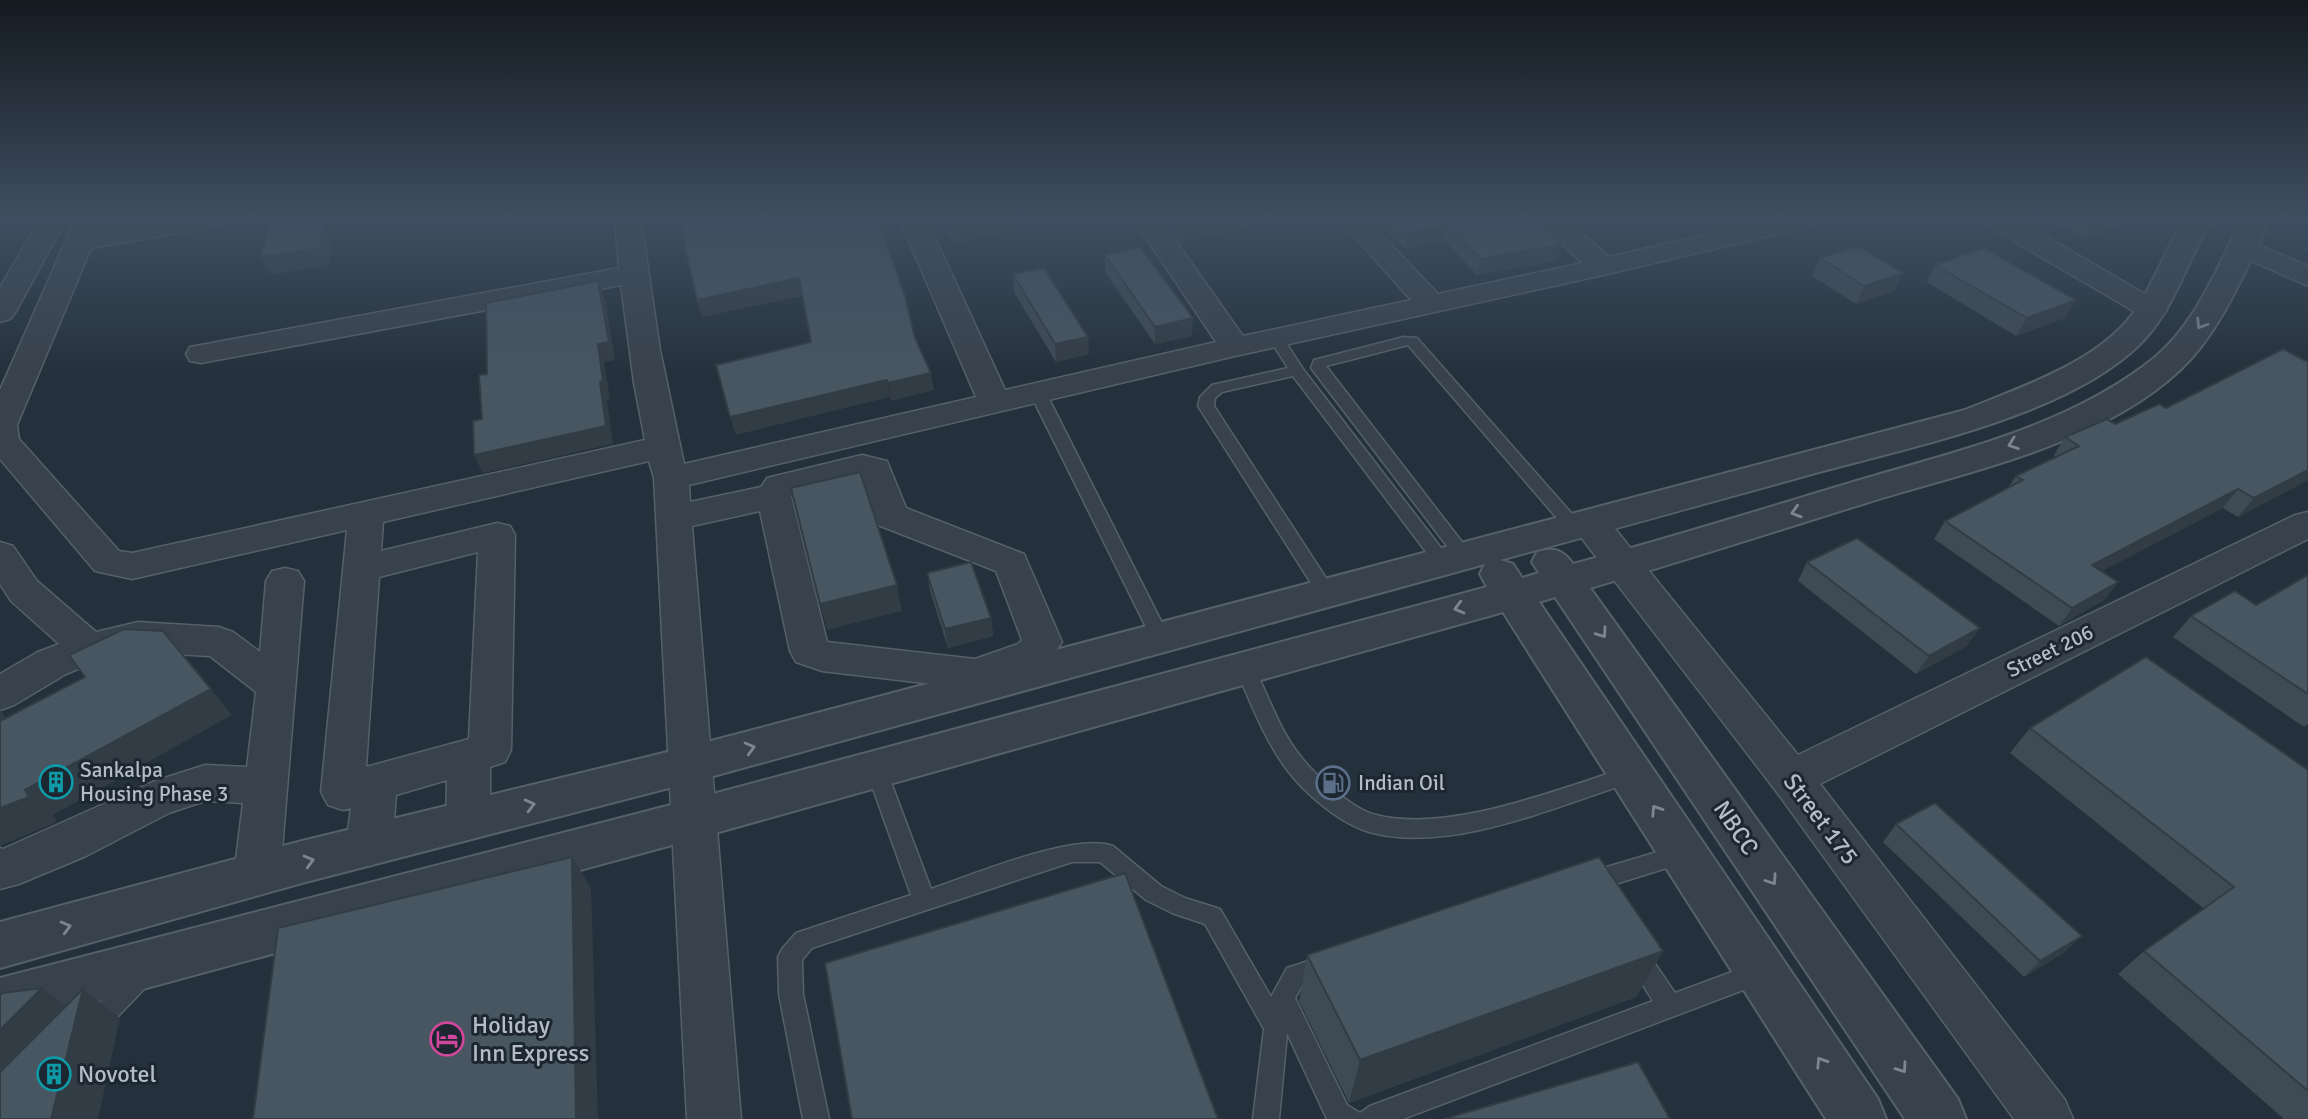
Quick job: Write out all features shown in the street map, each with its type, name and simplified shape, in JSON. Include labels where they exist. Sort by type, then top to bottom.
[{"type":"street","points":[[0,313],[23,272]]},
{"type":"street","points":[[66,272],[1,425],[3,441],[108,562],[132,566],[366,512],[666,463],[995,403],[1578,272]]},
{"type":"street","points":[[936,272],[995,403]]},
{"type":"street","points":[[1183,272],[1235,347]]},
{"type":"street","points":[[1401,272],[1431,304]]},
{"type":"street","points":[[2087,272],[2152,310]]},
{"type":"street","points":[[0,945],[257,875],[688,765],[1977,418],[2074,377],[2128,338],[2152,310],[2169,272]]},
{"type":"street","points":[[9,1014],[56,988],[694,819],[1625,564],[1999,450],[2080,420],[2128,392],[2167,364],[2190,340],[2204,320],[2229,272]]},
{"type":"street","points":[[201,354],[634,274],[674,518],[688,765],[714,1119]]},
{"type":"street","points":[[862,466],[875,469],[891,516],[1011,563],[1042,642],[1032,655],[975,674],[822,656],[810,651],[774,496],[779,486],[862,466]]},
{"type":"street","points":[[674,518],[774,496]]},
{"type":"street","points":[[360,569],[497,535],[490,750],[343,792],[360,569],[366,512]]},
{"type":"street","name":"Street 206","points":[[1791,778],[2308,524]]},
{"type":"street","name":"Street 175","points":[[1566,529],[1625,564],[1791,778],[2046,1119]]},
{"type":"street","name":"NBCC","points":[[1566,529],[1564,579],[1938,1119]]},
{"type":"street","points":[[0,555],[24,591],[89,648]]},
{"type":"street","points":[[1462,555],[1512,593],[1858,1119]]},
{"type":"street","points":[[257,875],[285,581]]},
{"type":"street","points":[[0,694],[52,663],[89,648],[138,637],[219,642],[277,686]]},
{"type":"street","points":[[468,821],[469,756]]},
{"type":"street","points":[[0,868],[3,870],[70,842],[155,799],[205,783],[266,786]]},
{"type":"street","points":[[369,846],[376,783]]},
{"type":"lane","points":[[1276,338],[1297,371],[1462,555]]},
{"type":"lane","points":[[1462,555],[1318,368],[1320,363],[1412,341],[1566,529]]},
{"type":"lane","points":[[1297,371],[1217,388],[1208,397],[1206,406],[1326,592]]},
{"type":"lane","points":[[1038,393],[1160,637]]},
{"type":"lane","points":[[1244,667],[1292,760],[1317,788],[1371,823],[1414,829],[1470,822],[1632,774]]},
{"type":"lane","points":[[876,769],[925,900]]},
{"type":"lane","points":[[816,1119],[791,994],[790,957],[804,940],[1072,853],[1105,853],[1136,882],[1177,908],[1212,916],[1276,1027],[1266,1119]]},
{"type":"lane","points":[[1603,906],[1581,885],[1684,853]]},
{"type":"lane","points":[[1625,939],[1670,1007]]},
{"type":"lane","points":[[1348,959],[1295,976],[1283,997],[1338,1114],[1350,1119]]},
{"type":"lane","points":[[79,1040],[155,961]]},
{"type":"lane","points":[[1370,1119],[1762,972]]},
{"type":"building","points":[[691,272],[897,272],[915,338],[931,373],[888,383],[887,380],[730,417],[716,365],[811,342],[799,278],[697,300]]},
{"type":"building","points":[[1047,272],[1088,337],[1055,344],[1013,274]]},
{"type":"building","points":[[1117,272],[1159,272],[1193,318],[1155,327]]},
{"type":"building","points":[[1842,272],[1903,273],[1864,286]]},
{"type":"building","points":[[1948,272],[2027,272],[2076,300],[2027,318]]},
{"type":"building","points":[[598,281],[609,342],[598,344],[606,426],[474,455],[473,421],[482,419],[479,375],[487,374],[486,303]]},
{"type":"building","points":[[2283,349],[2308,362],[2308,470],[2254,498],[2238,489],[2092,565],[2118,582],[2072,608],[1945,521],[2023,480],[2016,476],[2079,446],[2065,437],[2107,419],[2115,424],[2159,404],[2166,408]]},
{"type":"building","points":[[860,472],[897,585],[820,604],[791,488]]},
{"type":"building","points":[[1857,538],[1980,628],[1929,656],[1807,562]]},
{"type":"building","points":[[971,562],[991,618],[945,629],[927,573]]},
{"type":"building","points":[[2308,575],[2308,694],[2191,616],[2235,591],[2256,605]]},
{"type":"building","points":[[124,629],[163,631],[211,689],[25,790],[29,797],[0,808],[0,721],[85,677],[69,655]]},
{"type":"building","points":[[2146,657],[2308,770],[2308,1091],[2144,951],[2234,887],[2030,728]]},
{"type":"building","points":[[1935,803],[2082,936],[2040,961],[1896,824]]},
{"type":"building","name":"Holiday Inn Express","points":[[572,857],[576,1119],[253,1119],[278,928]]},
{"type":"building","points":[[1599,857],[1663,951],[1360,1060],[1307,955]]},
{"type":"building","points":[[1125,873],[1218,1119],[852,1119],[825,963]]},
{"type":"building","points":[[42,988],[0,1030],[2,993]]},
{"type":"building","points":[[83,989],[51,1119],[0,1119],[0,1072]]},
{"type":"building","points":[[1638,1062],[1670,1119],[1444,1119]]},
{"type":"place","name":"Sankalpa Housing Phase 3","points":[[56,782]]},
{"type":"place","name":"Indian Oil","points":[[1333,783]]},
{"type":"place","name":"Holiday Inn Express","points":[[447,1039]]},
{"type":"place","name":"Novotel","points":[[54,1074]]}]
